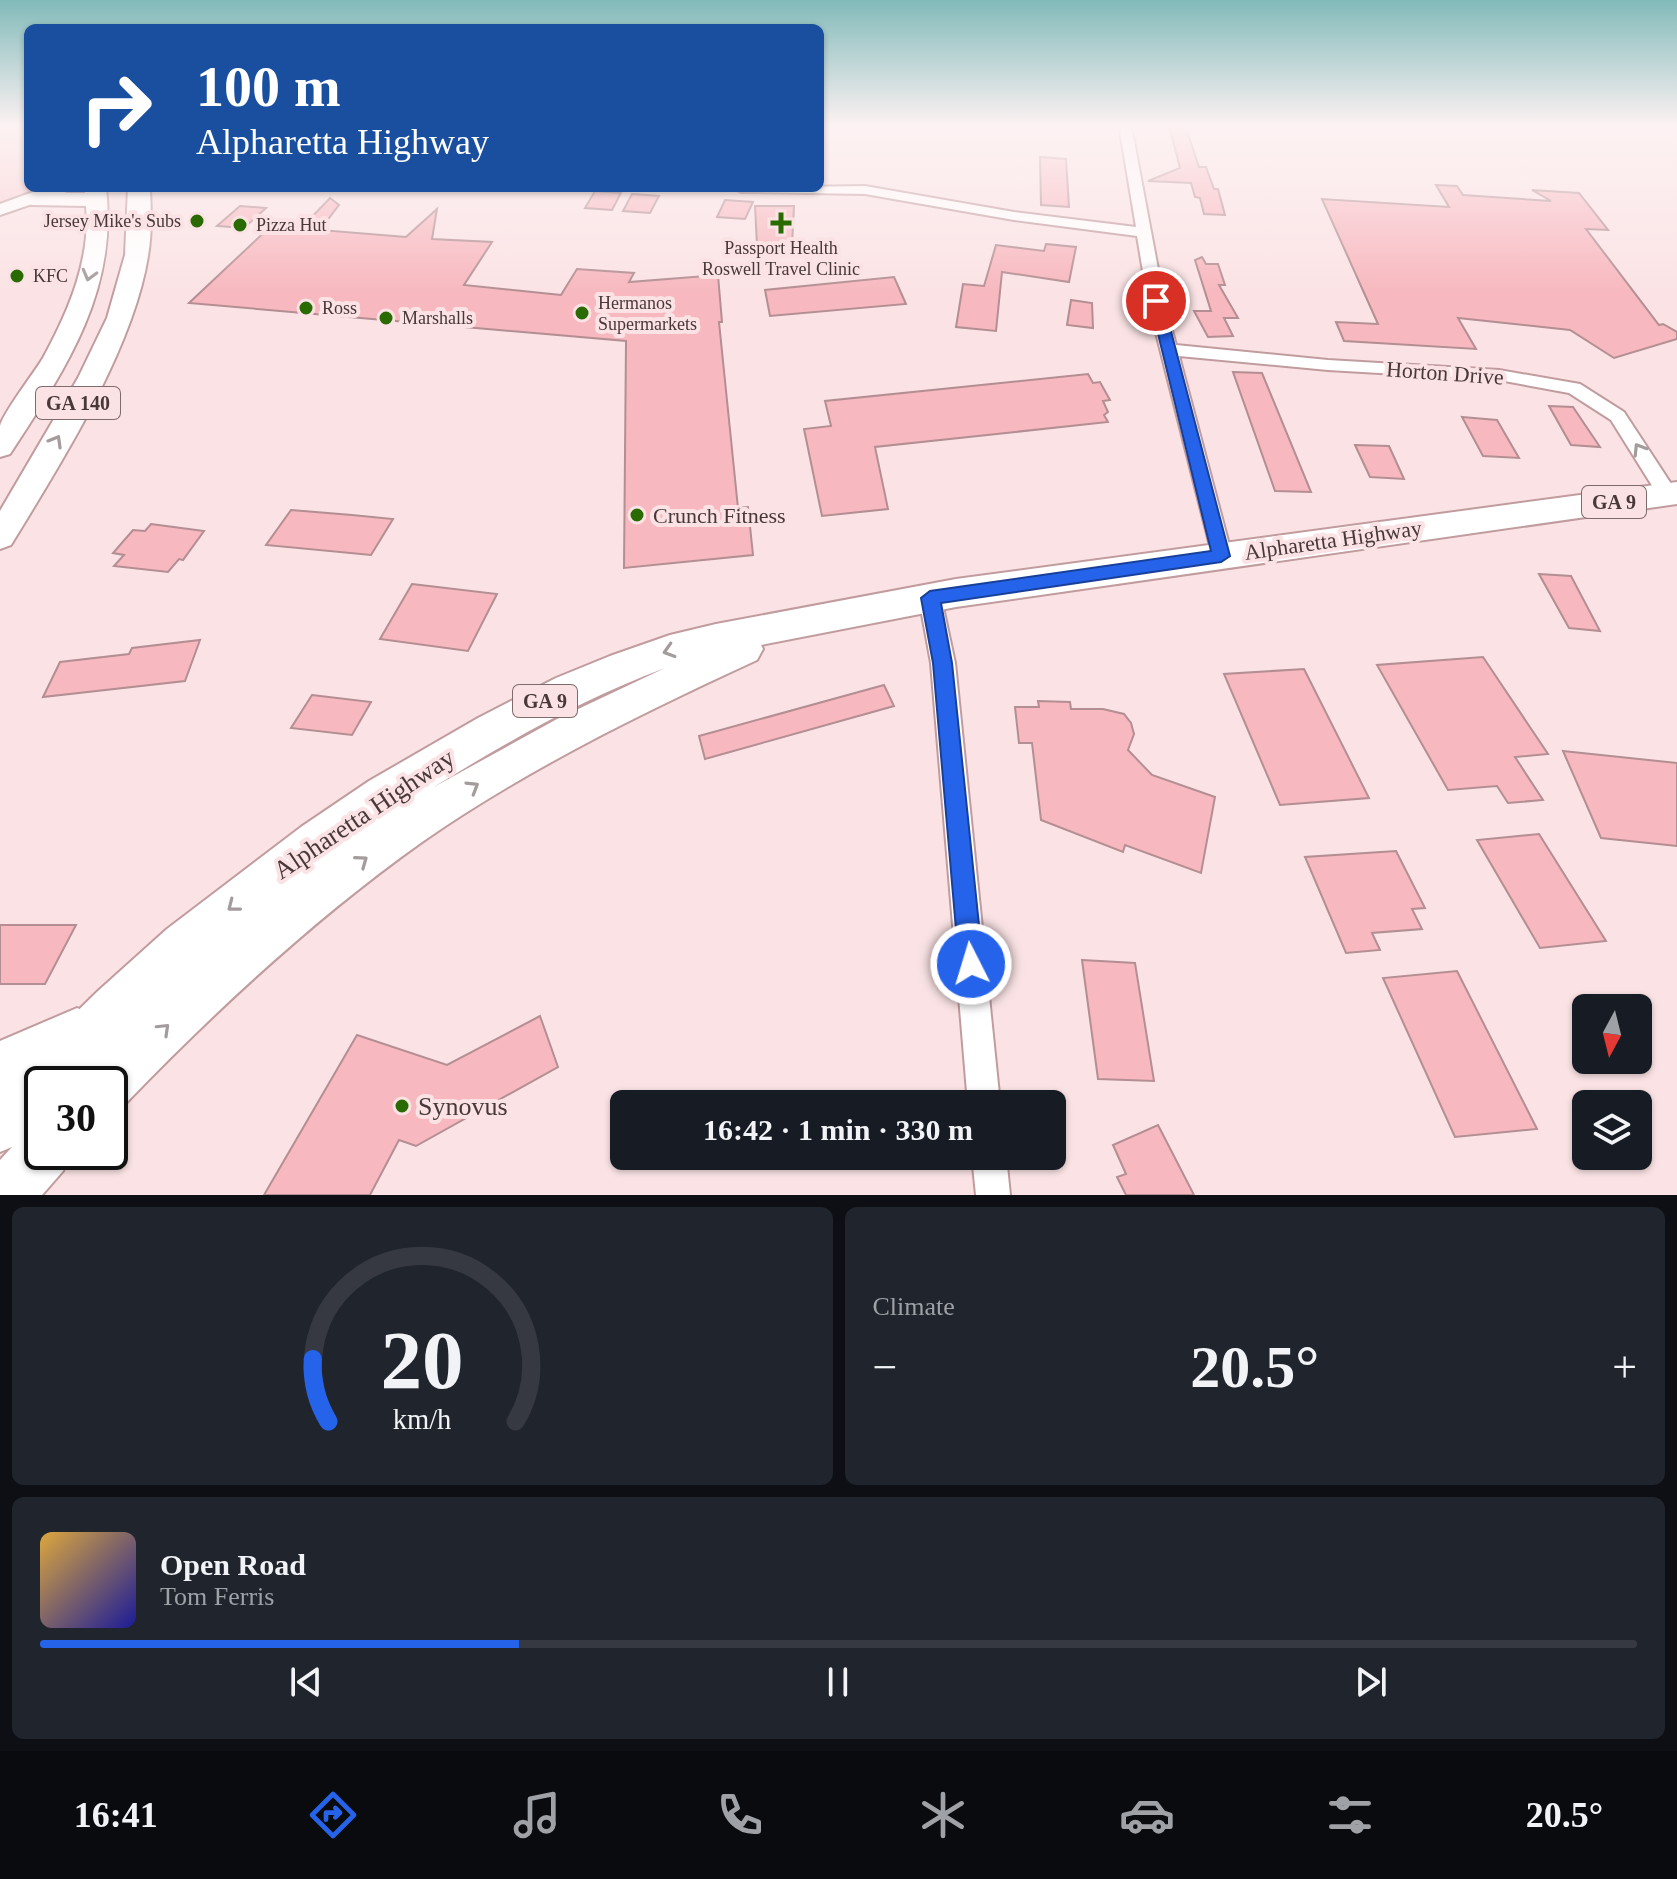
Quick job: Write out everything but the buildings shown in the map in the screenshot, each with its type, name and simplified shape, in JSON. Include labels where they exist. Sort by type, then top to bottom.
[{"type":"highway","name":"Alpharetta Highway","points":[[0,1125],[115,1008],[216,919],[384,795],[513,718],[570,689],[624,667],[670,650],[930,598],[1672,494]]},
{"type":"highway","name":"Alpharetta Highway","points":[[127,1066],[208,987],[342,876],[471,788],[579,728],[800,624]]},
{"type":"highway","points":[[579,728],[607,700],[624,667]]},
{"type":"highway","points":[[5,1195],[28,1170]]},
{"type":"main road","name":"GA 140","points":[[0,537],[9,512],[101,362],[118,324],[137,262],[139,192]]},
{"type":"main road","points":[[32,199],[96,194]]},
{"type":"main road","name":"GA 140","points":[[0,447],[51,368],[76,316],[97,242],[96,194]]},
{"type":"main road","points":[[0,1066],[51,1045],[115,1008]]},
{"type":"main road","points":[[30,1195],[43,1170]]},
{"type":"street","points":[[1134,181],[1170,350],[1221,556]]},
{"type":"street","points":[[824,189],[865,190],[1014,216],[1143,232]]},
{"type":"street","points":[[0,210],[50,192]]},
{"type":"street","name":"Horton Drive","points":[[1170,350],[1328,365],[1499,375],[1574,388],[1618,416],[1672,494]]},
{"type":"street","points":[[930,598],[943,663],[983,1090]]},
{"type":"street","points":[[990,1170],[993,1195]]},
{"type":"shaded area","points":[[0,181],[24,181],[24,192],[32,192],[0,203]]},
{"type":"place","name":"Jersey Mike's Subs","points":[[197,221]]},
{"type":"place","name":"Passport Health Roswell Travel Clinic","points":[[781,223]]},
{"type":"place","name":"Pizza Hut","points":[[240,225]]},
{"type":"place","name":"KFC","points":[[17,276]]},
{"type":"place","name":"Ross","points":[[306,308]]},
{"type":"place","name":"Hermanos Supermarkets","points":[[582,313]]},
{"type":"place","name":"Marshalls","points":[[386,318]]},
{"type":"place","name":"Crunch Fitness","points":[[637,515]]},
{"type":"place","name":"Synovus","points":[[402,1106]]},
{"type":"route","points":[[971,964],[943,663],[939,630],[930,598],[1221,556],[1156,301]]}]
